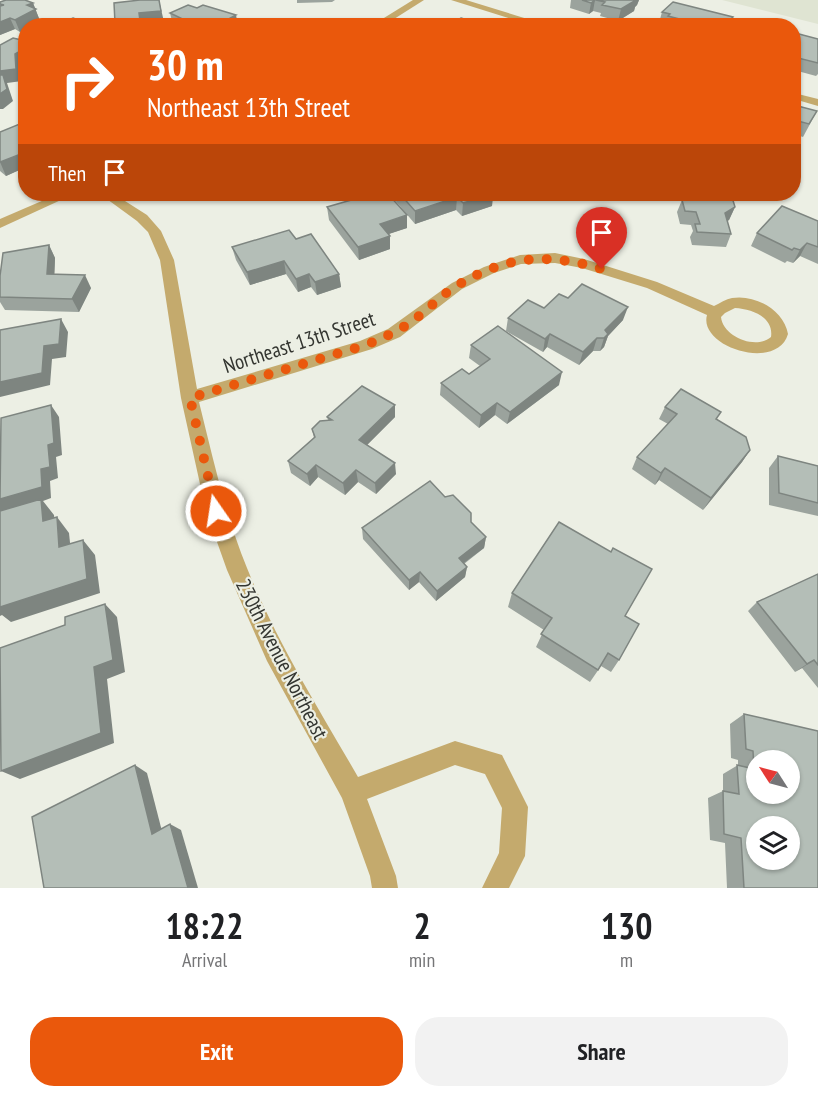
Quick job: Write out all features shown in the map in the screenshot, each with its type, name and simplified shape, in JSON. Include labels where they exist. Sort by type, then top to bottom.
[{"type":"street","points":[[389,18],[419,0]]},
{"type":"street","points":[[456,0],[518,18]]},
{"type":"street","points":[[801,98],[818,103]]},
{"type":"street","points":[[0,224],[52,201]]},
{"type":"street","name":"230th Avenue Northeast","points":[[116,201],[142,218],[154,231],[167,260],[190,398],[216,511],[237,570],[274,653],[352,792],[383,876],[385,888]]},
{"type":"street","name":"Northeast 13th Street","points":[[190,398],[366,345],[394,333],[457,286],[489,270],[520,260],[555,258],[584,264],[652,285],[715,312]]},
{"type":"street","points":[[352,792],[454,753],[493,764],[515,807],[512,856],[495,888]]},
{"type":"shaded area","points":[[722,0],[818,0],[818,24]]},
{"type":"building","points":[[25,0],[33,3],[27,5],[36,9],[15,20],[10,18],[0,22],[0,6],[4,5],[0,2]]},
{"type":"building","points":[[159,0],[161,11],[139,13],[140,18],[115,18],[114,3]]},
{"type":"building","points":[[596,0],[636,0],[621,9],[602,5],[605,2]]},
{"type":"building","points":[[673,2],[733,17],[676,18],[662,12]]},
{"type":"building","points":[[188,5],[197,8],[203,5],[236,15],[231,18],[180,18],[170,13]]},
{"type":"building","points":[[801,35],[818,39],[818,63],[801,59]]},
{"type":"building","points":[[13,38],[18,39],[18,52],[15,54],[16,69],[0,71],[0,45]]},
{"type":"building","points":[[0,75],[3,75],[7,89],[0,94]]},
{"type":"building","points":[[801,107],[817,111],[809,124],[801,122]]},
{"type":"building","points":[[18,125],[18,155],[0,162],[0,132]]},
{"type":"building","points":[[348,201],[394,201],[407,215],[380,224],[390,236],[358,247],[327,207]]},
{"type":"building","points":[[406,201],[445,201],[415,211]]},
{"type":"building","points":[[682,201],[733,201],[735,207],[725,213],[731,234],[697,232],[695,224],[700,224],[696,212],[685,211]]},
{"type":"building","points":[[782,206],[818,221],[818,247],[807,243],[800,250],[794,248],[792,250],[757,233]]},
{"type":"building","points":[[289,230],[296,239],[311,234],[339,274],[315,282],[309,274],[296,279],[284,261],[247,272],[232,247]]},
{"type":"building","points":[[49,245],[47,274],[85,275],[72,299],[0,297],[3,253]]},
{"type":"building","points":[[582,284],[628,307],[605,330],[608,334],[604,338],[597,338],[583,352],[550,334],[545,339],[508,318],[528,300],[544,308],[559,294],[568,298]]},
{"type":"building","points":[[61,319],[59,344],[44,346],[42,373],[0,382],[0,330]]},
{"type":"building","points":[[498,326],[562,372],[510,412],[497,403],[481,415],[441,383],[462,369],[469,374],[490,359],[471,345]]},
{"type":"building","points":[[362,386],[395,405],[359,440],[395,463],[375,483],[356,470],[343,483],[316,465],[307,474],[288,461],[315,437],[312,429],[320,421],[332,420],[327,417]]},
{"type":"building","points":[[681,389],[721,412],[716,419],[746,437],[750,450],[711,498],[665,468],[661,473],[637,457],[677,414],[665,407]]},
{"type":"building","points":[[51,405],[54,443],[48,445],[50,467],[41,469],[42,487],[0,499],[1,418]]},
{"type":"building","points":[[778,456],[818,466],[818,503],[779,493]]},
{"type":"building","points":[[430,481],[445,497],[453,495],[471,513],[471,522],[486,537],[459,558],[467,567],[437,591],[420,572],[409,580],[362,528]]},
{"type":"building","points":[[41,499],[43,521],[57,517],[59,547],[83,540],[87,579],[0,607],[0,511]]},
{"type":"building","points":[[559,522],[611,552],[613,548],[652,569],[625,616],[639,624],[619,660],[608,653],[598,670],[541,634],[552,618],[512,593]]},
{"type":"building","points":[[818,574],[818,665],[814,660],[807,664],[757,602]]},
{"type":"building","points":[[105,604],[113,660],[94,667],[101,733],[1,771],[0,648],[65,625],[65,617]]},
{"type":"building","points":[[744,714],[818,731],[818,888],[744,888],[741,838],[724,834],[723,791],[739,794],[737,765],[746,767],[746,804],[800,804],[800,750],[746,749]]},
{"type":"building","points":[[135,765],[152,834],[170,824],[188,888],[44,888],[32,817]]},
{"type":"route","points":[[216,511],[190,398],[366,345],[394,333],[457,286],[489,270],[520,260],[555,258],[602,269]]}]
